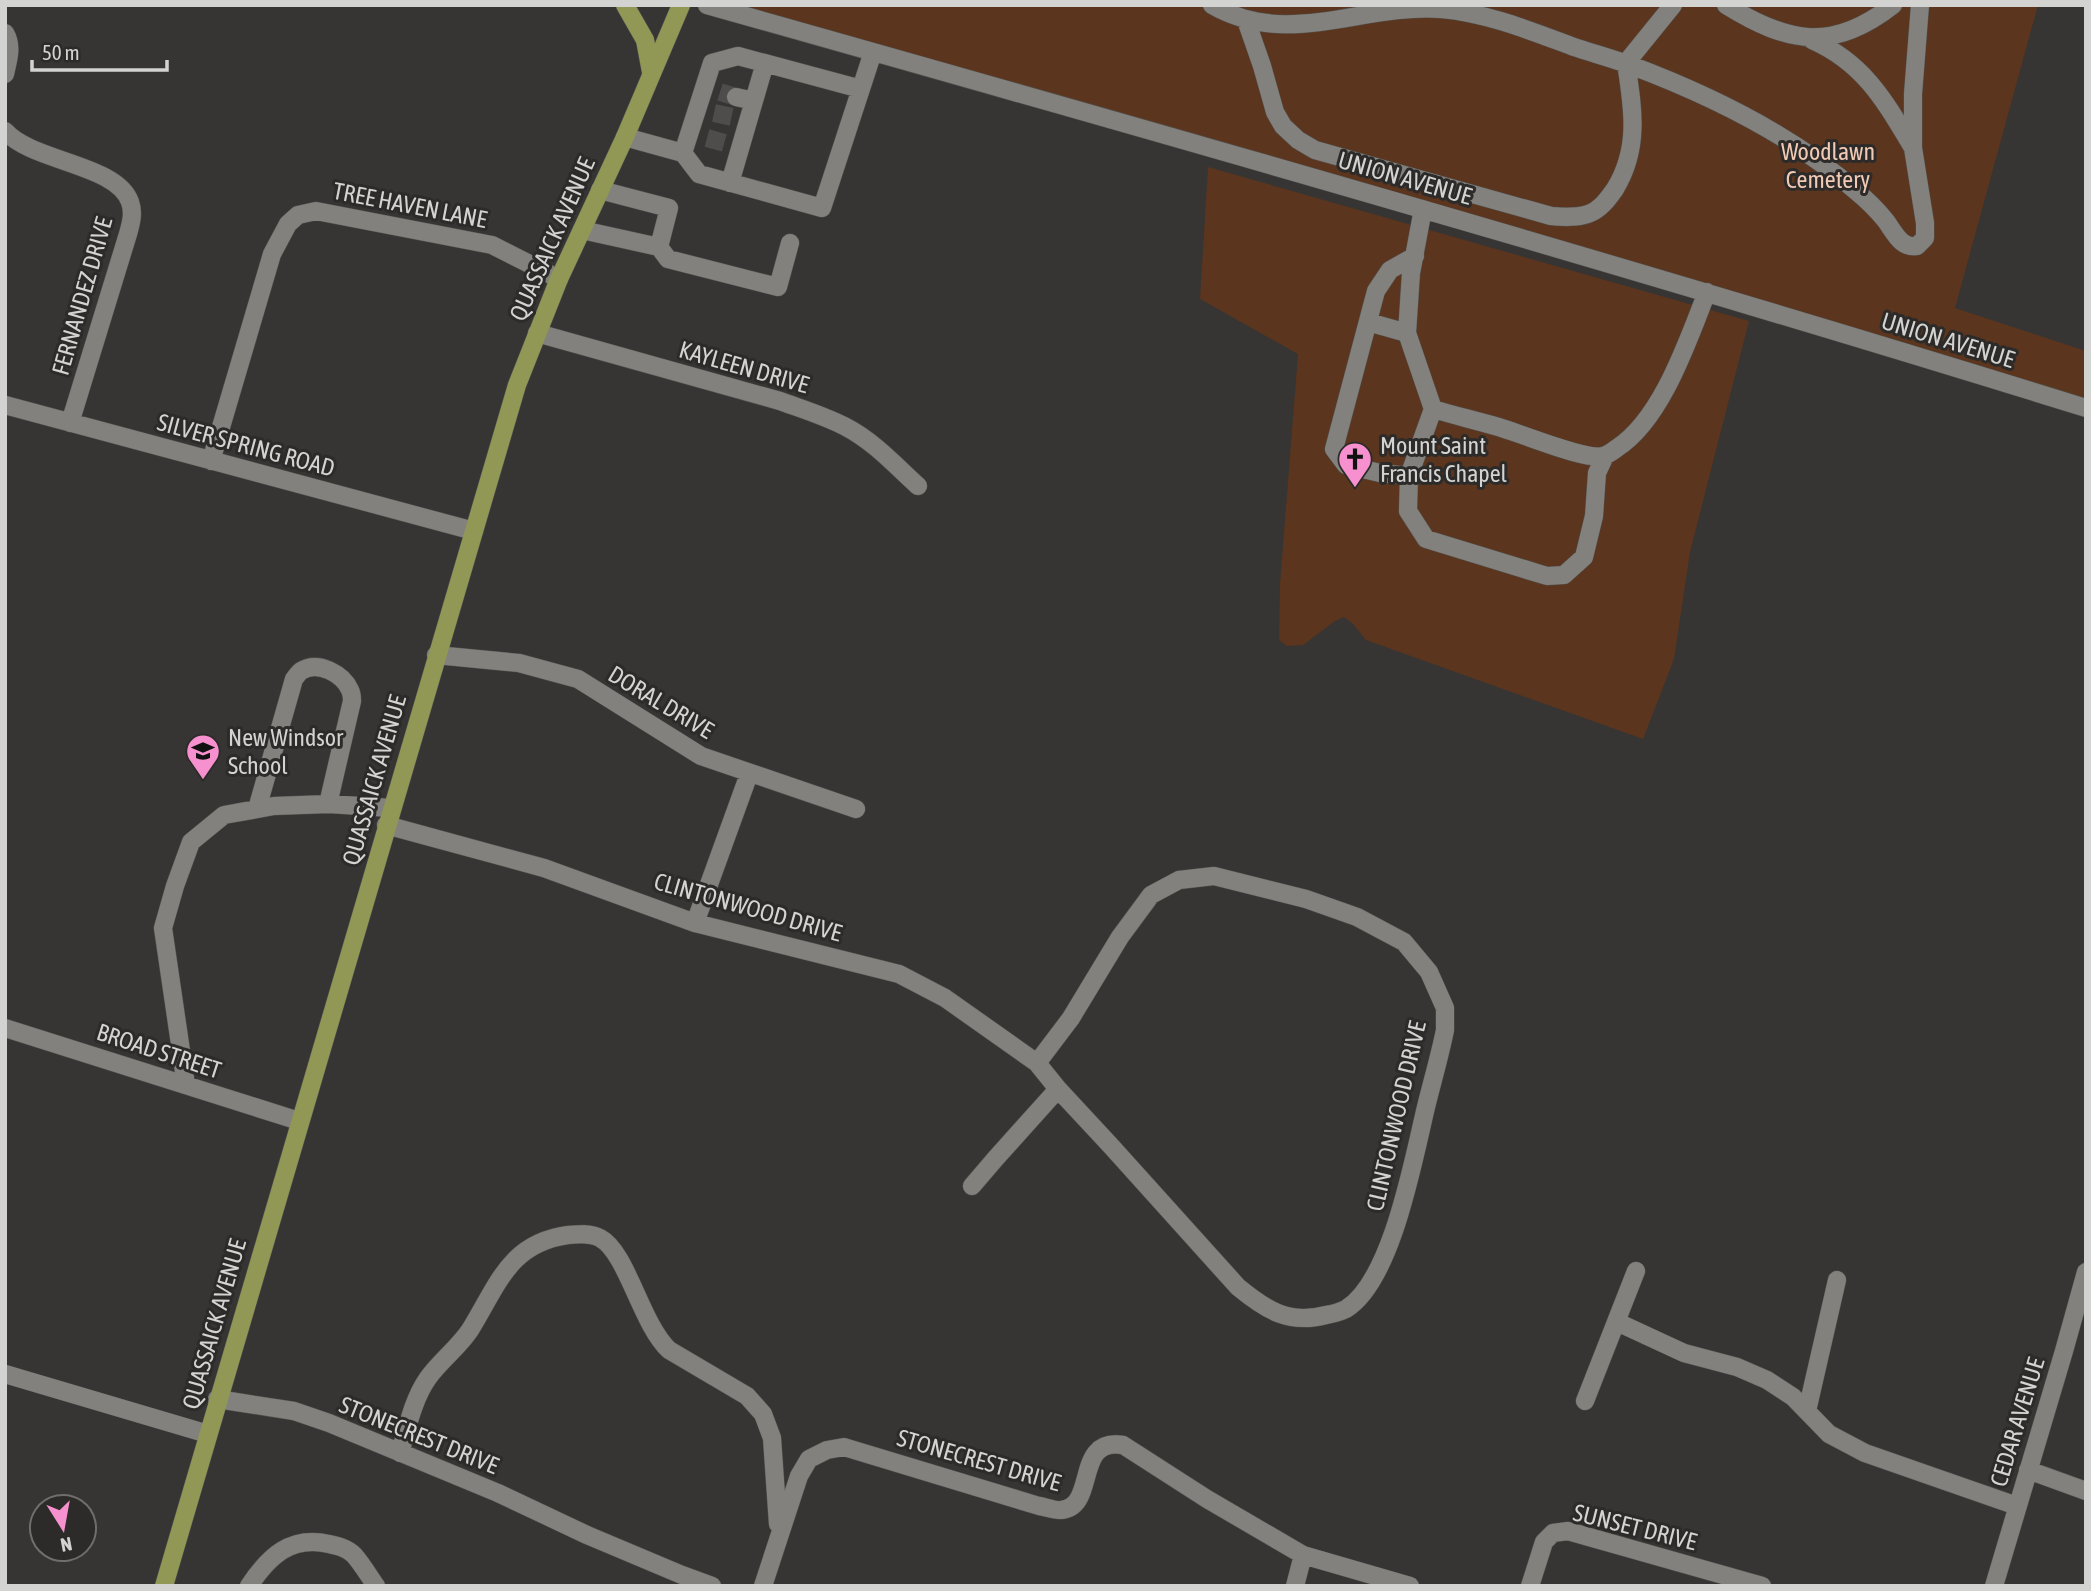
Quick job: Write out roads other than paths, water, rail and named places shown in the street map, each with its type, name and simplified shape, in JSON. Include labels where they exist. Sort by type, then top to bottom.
[{"type":"main road","points":[[625,5],[645,40],[651,72]]},
{"type":"main road","name":"QUASSAICK AVENUE","points":[[164,1586],[517,384],[559,279],[625,137],[681,5]]},
{"type":"street","name":"UNION AVENUE","points":[[707,5],[1423,209],[1707,292],[2086,408]]},
{"type":"street","points":[[1212,5],[1246,20],[1281,24],[1309,24],[1421,8],[1443,9],[1471,13],[1513,25],[1626,63],[1750,118],[1793,144],[1857,191],[1903,243],[1910,247],[1917,246],[1925,238],[1913,148],[1913,94],[1920,5]]},
{"type":"street","points":[[1246,20],[1275,112],[1283,126],[1298,140],[1328,154],[1551,216],[1572,217],[1590,214],[1607,201],[1621,178],[1633,137],[1633,112],[1626,63],[1673,5]]},
{"type":"street","points":[[1726,5],[1746,18],[1833,49],[1874,86],[1913,148]]},
{"type":"street","points":[[1811,39],[1838,36],[1863,26],[1894,5]]},
{"type":"street","points":[[5,33],[10,49],[5,74]]},
{"type":"street","points":[[625,137],[683,153],[699,174],[822,208],[873,52]]},
{"type":"street","points":[[683,153],[698,135],[723,115],[729,95],[712,63],[738,56],[861,89]]},
{"type":"street","points":[[730,183],[732,145],[723,115],[729,95],[765,63]]},
{"type":"street","name":"FERNANDEZ DRIVE","points":[[5,131],[26,146],[103,176],[122,188],[130,201],[132,216],[128,234],[70,423]]},
{"type":"street","points":[[600,190],[669,208],[659,247]]},
{"type":"street","points":[[1423,209],[1411,273],[1407,332],[1433,410],[1409,476],[1409,511],[1426,539],[1547,576],[1564,575],[1584,557],[1594,516],[1597,472],[1605,456],[1628,441],[1667,387],[1707,292]]},
{"type":"street","name":"TREE HAVEN LANE","points":[[211,461],[272,254],[288,224],[298,215],[316,211],[492,245],[559,279]]},
{"type":"street","points":[[582,230],[659,247],[668,259],[778,287],[790,243]]},
{"type":"street","points":[[1409,476],[1346,465],[1334,449],[1376,291],[1390,270],[1415,256]]},
{"type":"street","points":[[1368,322],[1407,332]]},
{"type":"street","name":"KAYLEEN DRIVE","points":[[537,333],[815,413],[848,428],[875,446],[918,486]]},
{"type":"street","name":"SILVER SPRING ROAD","points":[[5,405],[474,531]]},
{"type":"street","points":[[1433,410],[1494,425],[1586,456],[1605,456]]},
{"type":"street","name":"DORAL DRIVE","points":[[436,655],[519,663],[578,679],[701,756],[856,809]]},
{"type":"street","points":[[257,809],[293,679],[302,670],[317,667],[330,670],[341,679],[350,690],[352,701],[328,804]]},
{"type":"street","points":[[695,923],[749,774]]},
{"type":"street","name":"CLINTONWOOD DRIVE","points":[[186,1085],[163,928],[191,842],[224,816],[274,806],[328,804],[389,816],[695,923],[899,974],[945,998],[1037,1063],[1238,1287],[1280,1315],[1308,1320],[1345,1310],[1372,1282],[1389,1243],[1415,1160],[1445,1030],[1445,1008],[1429,972],[1404,942],[1357,917],[1306,900],[1214,876],[1180,880],[1151,895],[1120,937],[1071,1018],[1037,1063]]},
{"type":"street","name":"BROAD STREET","points":[[5,1028],[299,1121]]},
{"type":"street","points":[[972,1186],[1058,1089]]},
{"type":"street","points":[[400,1453],[414,1407],[427,1380],[468,1333],[503,1273],[514,1260],[538,1243],[554,1237],[579,1234],[600,1238],[617,1255],[645,1316],[660,1341],[669,1350],[747,1396],[763,1414],[772,1438],[779,1534]]},
{"type":"street","points":[[1585,1401],[1636,1271]]},
{"type":"street","name":"CEDAR AVENUE","points":[[1994,1586],[2086,1272]]},
{"type":"street","points":[[1807,1411],[1837,1280]]},
{"type":"street","points":[[1618,1322],[1684,1353],[1737,1367],[1767,1380],[1793,1397],[1829,1434],[1866,1452],[2017,1506]]},
{"type":"street","points":[[5,1374],[208,1434]]},
{"type":"street","name":"STONECREST DRIVE","points":[[217,1399],[294,1411],[329,1423],[498,1493],[599,1541],[712,1586]]},
{"type":"street","name":"STONECREST DRIVE","points":[[763,1586],[799,1476],[809,1460],[827,1450],[844,1447],[1039,1506],[1063,1510],[1076,1503],[1092,1457],[1101,1447],[1117,1444],[1123,1445],[1207,1499],[1303,1555],[1410,1586]]},
{"type":"street","points":[[2028,1470],[2086,1491]]},
{"type":"street","name":"SUNSET DRIVE","points":[[1530,1586],[1544,1542],[1553,1533],[1568,1531],[1762,1586]]},
{"type":"street","points":[[249,1586],[269,1559],[292,1545],[317,1541],[344,1548],[353,1554],[376,1586]]},
{"type":"street","points":[[1295,1586],[1303,1555]]},
{"type":"tunnel","points":[[720,92],[736,97]]},
{"type":"tunnel","points":[[714,113],[732,117]]},
{"type":"tunnel","points":[[707,138],[725,143]]},
{"type":"place","name":"Mount Saint Francis Chapel","points":[[1355,489]]},
{"type":"place","name":"New Windsor School","points":[[203,781]]},
{"type":"park label","name":"Woodlawn Cemetery","points":[[1828,165]]}]
